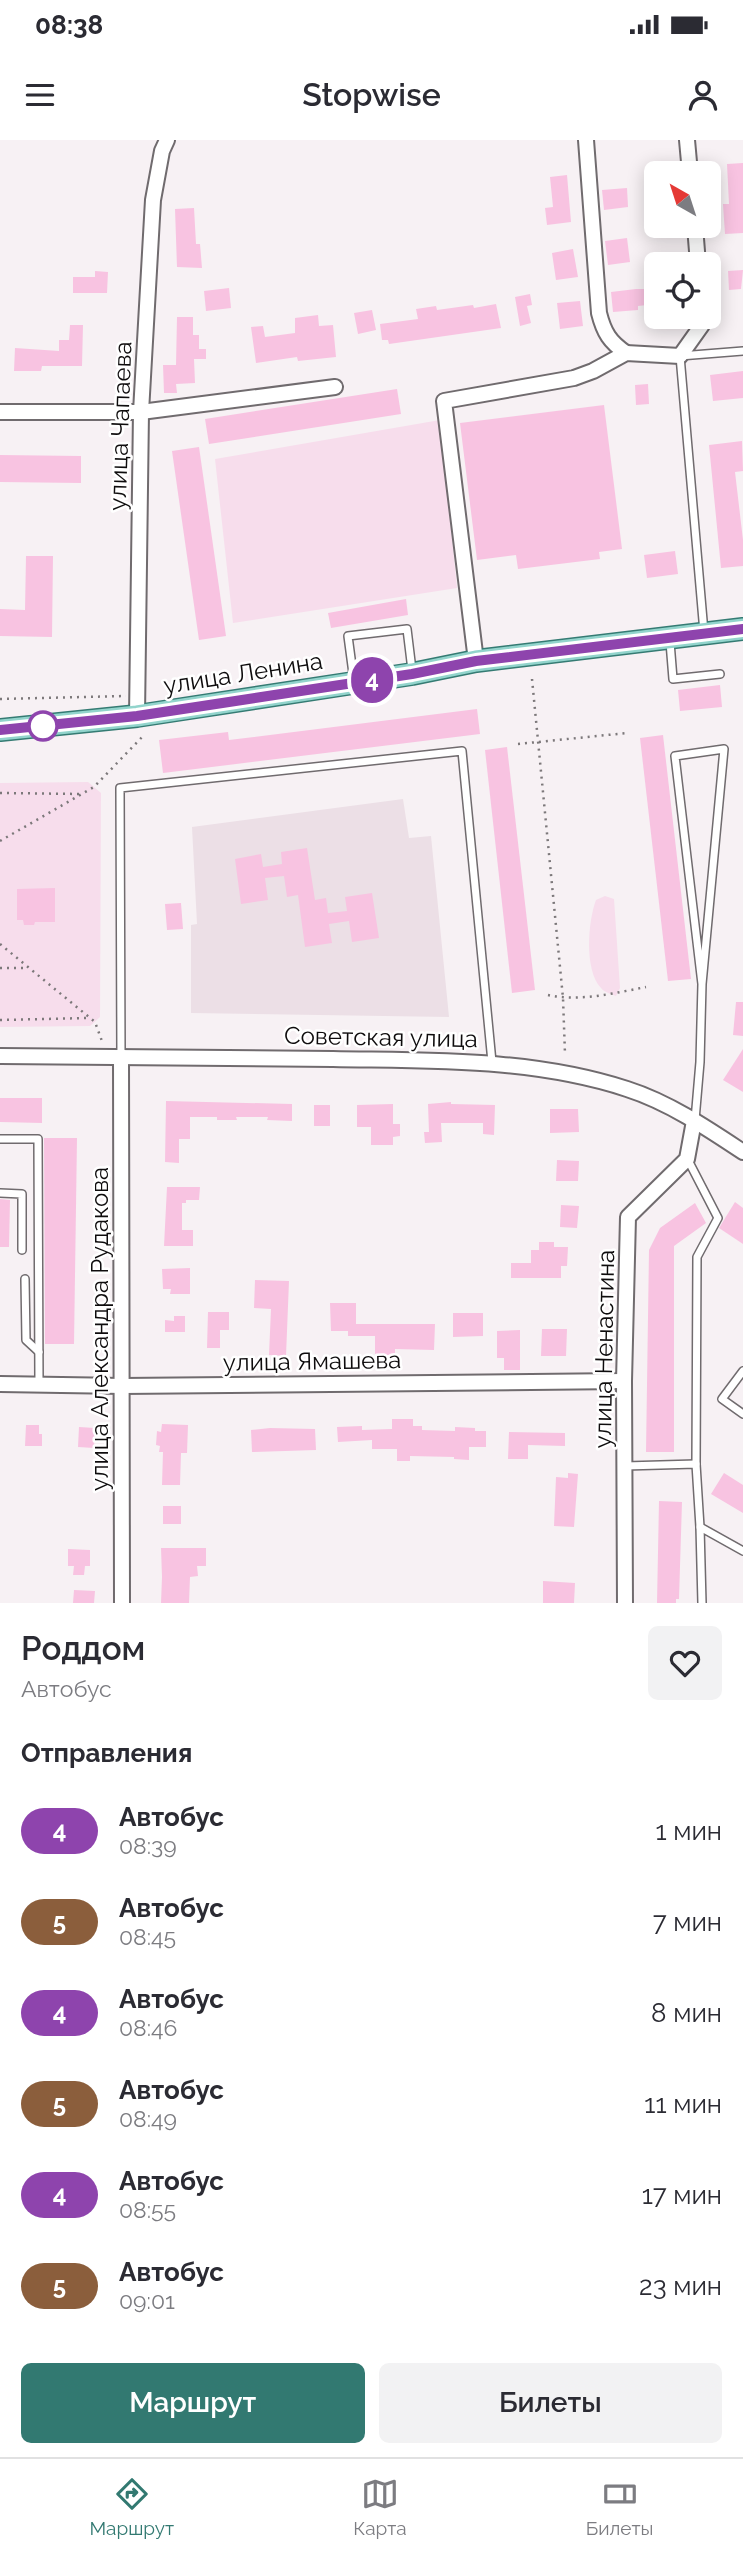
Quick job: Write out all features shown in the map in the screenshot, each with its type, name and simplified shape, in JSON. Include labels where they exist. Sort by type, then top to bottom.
[{"type":"main road","name":"улица Ленина","points":[[0,730],[139,715],[412,674],[476,661],[743,629]]},
{"type":"street","name":"улица Чапаева","points":[[139,715],[141,412],[153,200],[162,151],[167,140]]},
{"type":"street","points":[[586,140],[599,313],[606,335],[612,344],[626,354]]},
{"type":"street","points":[[687,140],[689,161]]},
{"type":"street","points":[[476,661],[444,401],[574,377],[593,371],[626,354],[680,356],[699,329]]},
{"type":"street","points":[[0,412],[141,412],[335,387]]},
{"type":"street","name":"Советская улица","points":[[0,1056],[492,1062],[554,1071],[628,1089],[694,1121],[743,1152]]},
{"type":"street","name":"улица Александра Рудакова","points":[[114,1056],[123,1386],[122,1603]]},
{"type":"street","points":[[687,1159],[694,1121]]},
{"type":"street","name":"улица Ненастина","points":[[625,1603],[624,1381],[628,1217],[687,1159]]},
{"type":"street","name":"улица Ямашева","points":[[0,1384],[123,1386],[624,1381]]},
{"type":"lane","points":[[704,633],[680,356],[743,351]]},
{"type":"lane","points":[[354,683],[348,636],[407,629],[412,674]]},
{"type":"lane","points":[[669,638],[673,679],[720,674]]},
{"type":"lane","points":[[694,1121],[700,1062],[702,984],[724,749],[675,756],[702,984]]},
{"type":"lane","points":[[114,1056],[120,788],[462,751],[492,1062]]},
{"type":"lane","points":[[0,1139],[38,1139],[39,1384]]},
{"type":"lane","points":[[687,1159],[718,1218],[697,1257],[696,1464],[702,1603]]},
{"type":"lane","points":[[0,1193],[22,1195],[22,1250]]},
{"type":"lane","points":[[25,1279],[26,1340],[39,1352]]},
{"type":"lane","points":[[743,1371],[722,1399],[743,1415]]},
{"type":"lane","points":[[625,1466],[696,1464]]},
{"type":"lane","points":[[700,1527],[743,1551]]},
{"type":"path","points":[[532,679],[563,998],[565,1054]]},
{"type":"path","points":[[0,699],[139,715],[94,787],[0,841]]},
{"type":"path","points":[[518,744],[626,733]]},
{"type":"path","points":[[0,793],[83,794]]},
{"type":"path","points":[[0,944],[97,1024],[114,1056]]},
{"type":"path","points":[[0,968],[28,968]]},
{"type":"path","points":[[548,995],[563,998],[646,987]]},
{"type":"path","points":[[0,1020],[90,1018]]},
{"type":"shaded area","points":[[440,420],[457,588],[233,623],[215,459]]},
{"type":"shaded area","points":[[88,782],[101,793],[100,1017],[90,1026],[0,1027],[0,783]]},
{"type":"shaded area","points":[[403,799],[409,838],[431,836],[449,1017],[191,1013],[191,925],[197,924],[192,827]]},
{"type":"shaded area","points":[[605,896],[614,899],[620,988],[616,996],[601,988],[592,970],[590,958],[593,909],[596,900]]},
{"type":"building","points":[[743,163],[743,233],[725,234],[723,204],[729,204],[727,164]]},
{"type":"building","points":[[567,175],[571,222],[547,225],[545,208],[553,207],[550,177]]},
{"type":"building","points":[[627,188],[628,207],[604,210],[602,190]]},
{"type":"building","points":[[194,208],[196,244],[200,244],[202,268],[177,267],[175,209]]},
{"type":"building","points":[[627,238],[630,262],[608,265],[605,241]]},
{"type":"building","points":[[573,249],[578,277],[556,280],[552,253]]},
{"type":"building","points":[[743,270],[741,289],[729,290],[728,271]]},
{"type":"building","points":[[95,271],[108,272],[107,293],[73,293],[73,277],[95,277]]},
{"type":"building","points":[[229,288],[231,308],[206,311],[204,291]]},
{"type":"building","points":[[644,289],[644,305],[638,306],[638,310],[613,312],[611,292]]},
{"type":"building","points":[[530,294],[532,305],[527,306],[531,323],[520,326],[515,297]]},
{"type":"building","points":[[580,301],[583,326],[560,329],[557,303]]},
{"type":"building","points":[[496,304],[501,328],[389,344],[388,340],[382,340],[380,324],[418,319],[416,309],[436,306],[437,310],[473,305],[474,308]]},
{"type":"building","points":[[372,310],[376,330],[358,334],[354,313]]},
{"type":"building","points":[[318,315],[319,326],[333,325],[336,357],[298,361],[297,357],[256,363],[251,327],[263,326],[265,337],[295,333],[295,318]]},
{"type":"building","points":[[177,317],[193,317],[193,335],[199,335],[199,349],[206,349],[206,359],[194,359],[195,383],[176,384],[177,393],[164,393],[163,365],[176,365]]},
{"type":"building","points":[[70,325],[83,325],[82,366],[42,366],[41,371],[14,371],[15,348],[59,351],[59,340],[69,340]]},
{"type":"building","points":[[743,371],[743,398],[713,401],[710,375]]},
{"type":"building","points":[[648,384],[649,404],[636,405],[635,385]]},
{"type":"building","points":[[397,389],[401,414],[209,444],[205,419]]},
{"type":"building","points":[[604,405],[622,549],[599,552],[600,559],[518,569],[516,555],[477,560],[460,423]]},
{"type":"building","points":[[742,441],[743,471],[735,472],[743,540],[743,566],[721,568],[709,445]]},
{"type":"building","points":[[199,447],[226,636],[199,640],[172,451]]},
{"type":"building","points":[[0,455],[81,456],[81,483],[0,482]]},
{"type":"building","points":[[675,551],[678,574],[647,578],[644,555]]},
{"type":"building","points":[[26,556],[53,556],[52,637],[0,636],[0,609],[25,610]]},
{"type":"building","points":[[406,599],[408,615],[331,628],[328,613]]},
{"type":"building","points":[[720,685],[722,707],[680,711],[678,690]]},
{"type":"building","points":[[477,709],[480,734],[163,773],[159,740],[228,732],[229,740]]},
{"type":"building","points":[[663,735],[691,979],[668,981],[640,738]]},
{"type":"building","points":[[507,747],[535,990],[512,993],[485,750]]},
{"type":"building","points":[[307,848],[315,900],[326,898],[328,913],[347,911],[345,897],[372,893],[379,938],[352,942],[349,921],[329,924],[332,943],[305,947],[298,895],[287,897],[284,876],[265,878],[268,900],[241,904],[235,859],[261,854],[263,867],[282,864],[281,852]]},
{"type":"building","points":[[55,888],[55,922],[24,925],[23,920],[17,920],[17,889]]},
{"type":"building","points":[[181,903],[183,929],[167,930],[165,904]]},
{"type":"building","points":[[736,1002],[743,1002],[743,1036],[733,1035]]},
{"type":"building","points":[[743,1049],[743,1092],[723,1080]]},
{"type":"building","points":[[0,1098],[42,1098],[42,1123],[0,1122]]},
{"type":"building","points":[[166,1101],[292,1104],[292,1121],[267,1120],[268,1117],[217,1120],[217,1117],[190,1117],[190,1139],[179,1139],[179,1163],[165,1162]]},
{"type":"building","points":[[451,1102],[495,1105],[494,1135],[483,1134],[483,1123],[441,1123],[442,1142],[425,1143],[424,1132],[429,1132],[428,1104]]},
{"type":"building","points":[[393,1104],[393,1124],[400,1124],[400,1136],[393,1137],[393,1145],[371,1145],[371,1127],[357,1127],[357,1105]]},
{"type":"building","points":[[314,1105],[330,1105],[330,1126],[314,1126]]},
{"type":"building","points":[[550,1109],[578,1109],[579,1132],[550,1133]]},
{"type":"building","points":[[44,1138],[77,1138],[74,1344],[45,1344]]},
{"type":"building","points":[[557,1160],[579,1161],[578,1181],[556,1181]]},
{"type":"building","points":[[167,1187],[200,1187],[199,1200],[186,1200],[186,1203],[182,1203],[182,1230],[193,1230],[193,1246],[164,1246]]},
{"type":"building","points":[[0,1199],[10,1200],[9,1247],[0,1247]]},
{"type":"building","points":[[735,1202],[743,1208],[743,1244],[719,1228]]},
{"type":"building","points":[[695,1203],[706,1223],[674,1246],[674,1452],[646,1452],[649,1250],[660,1228]]},
{"type":"building","points":[[561,1205],[579,1206],[577,1228],[560,1227]]},
{"type":"building","points":[[539,1242],[554,1242],[554,1247],[568,1247],[567,1266],[561,1266],[561,1278],[511,1278],[511,1263],[531,1263],[531,1250],[539,1250]]},
{"type":"building","points":[[190,1268],[190,1294],[170,1294],[171,1289],[163,1289],[162,1269]]},
{"type":"building","points":[[255,1280],[289,1281],[286,1356],[269,1355],[271,1309],[254,1308]]},
{"type":"building","points":[[330,1303],[356,1303],[356,1324],[435,1324],[434,1350],[395,1349],[395,1355],[375,1355],[375,1336],[348,1336],[348,1331],[331,1331]]},
{"type":"building","points":[[208,1312],[229,1312],[229,1330],[220,1330],[220,1348],[207,1348]]},
{"type":"building","points":[[453,1313],[483,1313],[483,1336],[453,1337]]},
{"type":"building","points":[[174,1316],[185,1316],[185,1332],[165,1332],[165,1320],[174,1321]]},
{"type":"building","points":[[542,1329],[567,1329],[566,1356],[541,1356]]},
{"type":"building","points":[[520,1330],[520,1370],[504,1370],[504,1358],[497,1358],[497,1331]]},
{"type":"building","points":[[392,1419],[413,1419],[413,1426],[422,1426],[422,1430],[455,1431],[455,1427],[486,1431],[486,1447],[469,1447],[469,1460],[410,1456],[410,1461],[397,1461],[397,1449],[372,1449],[372,1440],[338,1442],[337,1427],[392,1429]]},
{"type":"building","points":[[162,1424],[188,1425],[187,1453],[181,1453],[180,1485],[162,1485],[163,1452],[159,1452],[160,1446],[156,1445],[157,1431],[161,1432]]},
{"type":"building","points":[[26,1425],[39,1425],[42,1446],[25,1446]]},
{"type":"building","points":[[79,1427],[95,1428],[94,1448],[78,1447]]},
{"type":"building","points":[[315,1429],[316,1450],[252,1452],[251,1430]]},
{"type":"building","points":[[509,1432],[565,1433],[565,1446],[528,1445],[528,1459],[508,1459]]},
{"type":"building","points":[[568,1473],[578,1474],[574,1527],[554,1526],[556,1477],[568,1478]]},
{"type":"building","points":[[724,1473],[743,1485],[743,1513],[711,1494]]},
{"type":"building","points":[[659,1501],[682,1502],[679,1599],[676,1599],[676,1603],[657,1603]]},
{"type":"building","points":[[163,1506],[181,1506],[181,1524],[163,1524]]},
{"type":"building","points":[[161,1548],[206,1548],[206,1566],[197,1566],[198,1576],[190,1577],[189,1603],[161,1603]]},
{"type":"building","points":[[68,1549],[90,1550],[90,1566],[85,1566],[84,1575],[73,1575],[74,1566],[68,1566]]},
{"type":"building","points":[[543,1581],[575,1583],[574,1603],[543,1603]]},
{"type":"building","points":[[74,1590],[95,1591],[94,1603],[73,1603]]},
{"type":"bus line","name":"4","points":[[0,730],[137,716],[412,674],[476,661],[743,629]]}]
